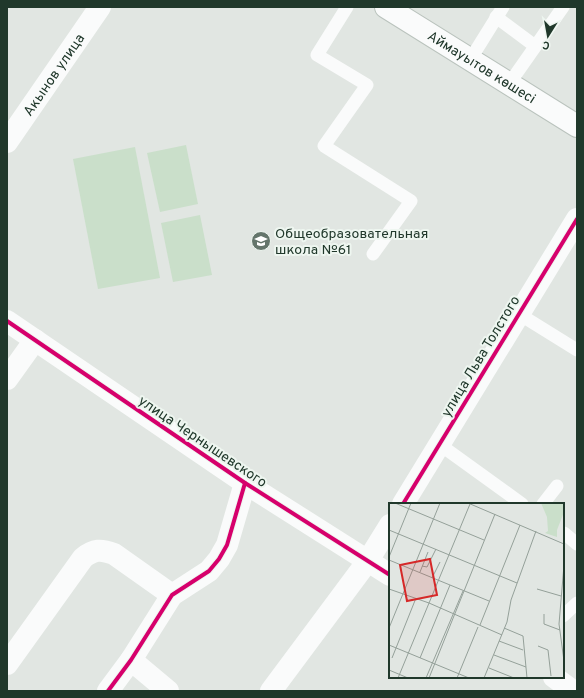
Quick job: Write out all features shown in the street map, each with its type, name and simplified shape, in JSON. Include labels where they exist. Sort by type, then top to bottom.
[{"type":"street","name":"Акынов улица","points":[[7,142],[100,7]]},
{"type":"street","name":"Аймауытов көшесі","points":[[400,11],[470,60],[577,126]]},
{"type":"street","name":"улица Льва Толстого","points":[[404,503],[577,219]]},
{"type":"street","name":"улица Чернышевского","points":[[7,321],[245,483],[389,575]]},
{"type":"street","points":[[7,379],[35,340]]},
{"type":"street","points":[[108,691],[131,660],[172,595],[209,572],[219,559],[227,545],[245,483]]},
{"type":"street","points":[[271,691],[367,562],[389,527]]},
{"type":"street","points":[[7,664],[84,558],[95,550],[104,550],[114,554],[172,595]]},
{"type":"street","points":[[131,660],[168,691]]},
{"type":"street","points":[[555,678],[573,691]]},
{"type":"lane","points":[[347,7],[317,55],[366,85],[324,146],[411,201],[373,254]]},
{"type":"lane","points":[[509,84],[562,7]]},
{"type":"lane","points":[[470,60],[500,12],[535,46]]},
{"type":"lane","points":[[519,314],[577,350]]},
{"type":"lane","points":[[440,444],[521,503]]},
{"type":"lane","points":[[544,503],[557,486]]},
{"type":"lane","points":[[564,533],[577,544]]},
{"type":"lane","points":[[564,615],[577,603]]},
{"type":"green space","points":[[186,145],[198,204],[160,212],[147,153]]},
{"type":"green space","points":[[135,147],[160,278],[98,289],[73,159]]},
{"type":"green space","points":[[200,215],[212,275],[173,282],[161,223]]},
{"type":"cycle path","points":[[404,503],[577,219]]},
{"type":"cycle path","points":[[7,321],[245,483],[389,574]]},
{"type":"cycle path","points":[[108,691],[131,660],[172,595],[209,571],[219,559],[227,545],[245,483]]},
{"type":"place","name":"Общеобразовательная школа №61","points":[[261,241]]}]
